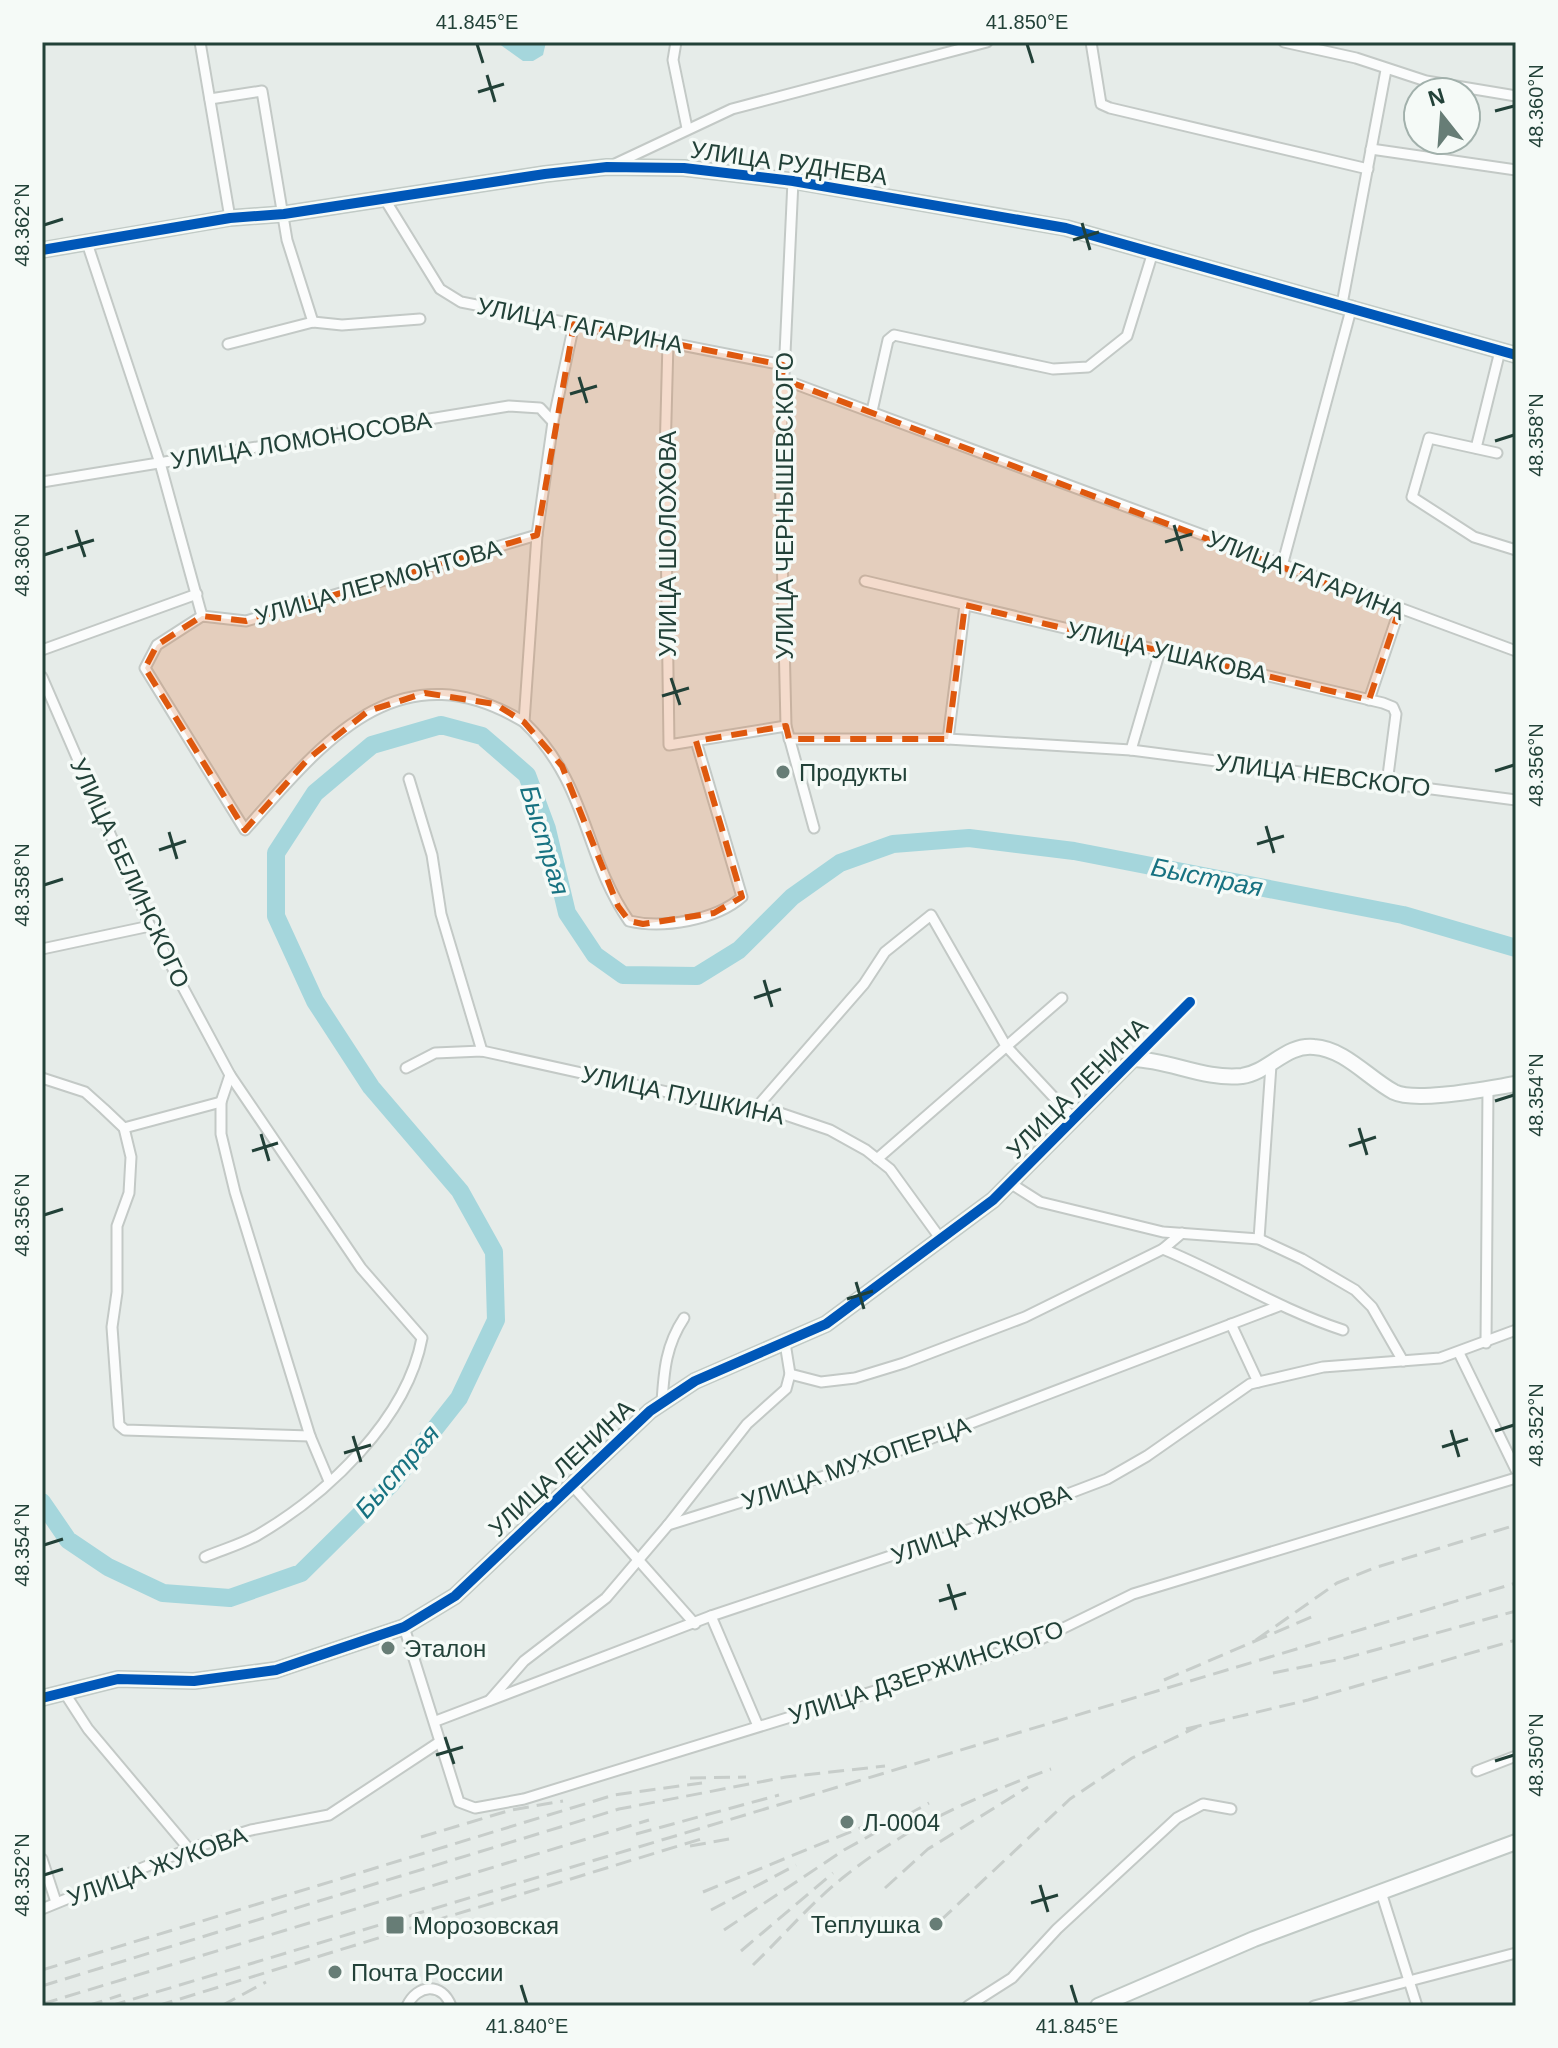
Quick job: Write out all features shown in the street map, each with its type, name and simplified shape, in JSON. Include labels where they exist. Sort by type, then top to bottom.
[{"type":"street","points":[[200,42],[230,218]]},
{"type":"street","points":[[676,42],[673,60],[687,128]]},
{"type":"street","points":[[607,167],[732,109],[987,42]]},
{"type":"street","points":[[1091,42],[1101,104],[1368,169]]},
{"type":"street","points":[[1284,42],[1356,58],[1386,70],[1516,96]]},
{"type":"street","points":[[1282,566],[1347,305],[1386,70]]},
{"type":"street","points":[[210,99],[262,91],[287,240],[313,322]]},
{"type":"street","points":[[1371,149],[1516,170]]},
{"type":"street","name":"УЛИЦА РУДНЕВА","points":[[42,250],[230,218],[284,214],[607,167],[684,168],[793,181],[1066,228],[1516,355]]},
{"type":"street","name":"УЛИЦА ЧЕРНЫШЕВСКОГО","points":[[793,181],[780,461],[786,726],[814,828]]},
{"type":"street","name":"УЛИЦА ГАГАРИНА","points":[[384,198],[421,263],[440,289],[450,297],[783,365]]},
{"type":"street","points":[[87,243],[160,463],[202,616],[157,645],[145,668],[245,830],[308,759],[346,725],[396,700],[425,693],[495,704],[524,722],[562,766],[591,831],[604,873],[629,921],[663,924],[714,913],[732,906],[742,897],[696,741],[786,726]]},
{"type":"street","points":[[872,411],[888,340],[894,335],[1053,369],[1088,367],[1127,336],[1153,252]]},
{"type":"street","points":[[228,344],[313,322],[342,325],[420,319]]},
{"type":"street","name":"УЛИЦА ЛЕРМОНТОВА","points":[[524,722],[537,535],[553,422],[574,324]]},
{"type":"street","name":"УЛИЦА ШОЛОХОВА","points":[[668,342],[665,456],[669,745],[696,741]]},
{"type":"street","points":[[1476,448],[1500,351]]},
{"type":"street","name":"УЛИЦА ГАГАРИНА","points":[[782,379],[1399,611],[1516,651]]},
{"type":"street","name":"УЛИЦА ЛОМОНОСОВА","points":[[42,482],[509,406],[540,408],[553,422]]},
{"type":"street","points":[[1497,453],[1429,438],[1412,497],[1474,537],[1516,550]]},
{"type":"street","name":"УЛИЦА ЛЕРМОНТОВА","points":[[202,616],[246,621],[537,535]]},
{"type":"street","name":"УЛИЦА УШАКОВА","points":[[865,581],[1393,707],[1396,714],[1387,783]]},
{"type":"street","points":[[42,650],[197,594]]},
{"type":"street","points":[[948,739],[965,605]]},
{"type":"street","points":[[1369,700],[1399,611]]},
{"type":"street","points":[[1131,750],[1160,651]]},
{"type":"street","name":"УЛИЦА БЕЛИНСКОГО","points":[[42,677],[150,926],[230,1075],[361,1268],[422,1338],[416,1370],[398,1402],[357,1456],[329,1481]]},
{"type":"street","name":"УЛИЦА НЕВСКОГО","points":[[789,739],[948,739],[1131,750],[1516,800]]},
{"type":"street","points":[[409,779],[432,855],[441,914],[482,1051]]},
{"type":"street","points":[[756,1108],[864,984],[885,952],[931,915],[1006,1046],[1074,1119]]},
{"type":"street","points":[[42,949],[150,926]]},
{"type":"street","points":[[877,1159],[1062,998]]},
{"type":"street","name":"УЛИЦА ЛЕНИНА","points":[[42,1698],[118,1679],[194,1681],[276,1670],[404,1627],[455,1596],[662,1402],[695,1381],[826,1324],[993,1200],[1190,1002]]},
{"type":"street","points":[[1133,1059],[1158,1061],[1202,1074],[1243,1076],[1271,1065],[1290,1050],[1315,1047],[1346,1058],[1397,1094],[1444,1094],[1516,1084]]},
{"type":"street","name":"УЛИЦА ПУШКИНА","points":[[406,1068],[435,1053],[482,1051],[756,1108],[830,1130],[890,1169],[940,1238]]},
{"type":"street","points":[[1259,1239],[1271,1065]]},
{"type":"street","points":[[205,1557],[256,1536],[329,1481],[310,1436],[235,1192],[221,1134],[221,1102],[230,1075]]},
{"type":"street","points":[[42,1078],[85,1092],[124,1128],[131,1157],[129,1193],[117,1226],[117,1292],[112,1327],[119,1425],[125,1430],[310,1436]]},
{"type":"street","points":[[1486,1343],[1488,1088]]},
{"type":"street","points":[[124,1128],[221,1102]]},
{"type":"street","points":[[1010,1183],[1040,1202],[1163,1232],[1259,1239],[1302,1259],[1355,1290],[1372,1307],[1403,1361]]},
{"type":"street","points":[[790,1374],[821,1382],[855,1378],[904,1363],[1025,1317],[1163,1249],[1182,1233]]},
{"type":"street","points":[[1163,1249],[1200,1264],[1279,1306],[1343,1330]]},
{"type":"street","name":"УЛИЦА МУХОПЕРЦА","points":[[668,1525],[869,1462],[1279,1306]]},
{"type":"street","name":"УЛИЦА ЛЕНИНА","points":[[662,1402],[664,1360],[671,1338],[684,1318]]},
{"type":"street","points":[[1231,1324],[1258,1382]]},
{"type":"street","name":"УЛИЦА ЖУКОВА","points":[[436,1721],[711,1616],[979,1527],[1107,1479],[1258,1382],[1323,1367],[1459,1353],[1516,1330]]},
{"type":"street","points":[[489,1701],[505,1679],[606,1598],[641,1561],[747,1424],[786,1389],[790,1374],[785,1343]]},
{"type":"street","points":[[1459,1353],[1516,1470]]},
{"type":"street","name":"УЛИЦА ДЗЕРЖИНСКОГО","points":[[441,1741],[459,1802],[475,1808],[524,1799],[1037,1641],[1133,1594],[1516,1478]]},
{"type":"street","points":[[571,1484],[695,1624]]},
{"type":"street","points":[[711,1616],[758,1726]]},
{"type":"street","points":[[404,1627],[441,1741]]},
{"type":"street","points":[[64,1692],[88,1729],[189,1849]]},
{"type":"street","name":"УЛИЦА ЖУКОВА","points":[[42,1909],[189,1849],[251,1830],[329,1815],[441,1741]]},
{"type":"street","points":[[1477,1771],[1516,1756]]},
{"type":"street","points":[[968,2006],[1012,1978],[1057,1929],[1177,1818],[1203,1804],[1231,1809]]},
{"type":"street","points":[[1098,2006],[1118,2002],[1254,1939],[1516,1842]]},
{"type":"street","points":[[42,1859],[56,1902]]},
{"type":"street","points":[[1381,1892],[1417,2006]]},
{"type":"street","points":[[1314,2006],[1516,1953]]},
{"type":"street","points":[[407,2006],[413,1995],[423,1988],[435,1988],[445,1994],[451,2006]]},
{"type":"highlighted area","points":[[574,324],[783,365],[782,379],[1399,611],[1369,700],[965,605],[948,739],[789,739],[786,726],[696,741],[742,897],[714,913],[643,924],[629,921],[618,906],[562,766],[524,722],[495,704],[425,693],[368,711],[308,759],[245,830],[145,668],[157,645],[202,616],[246,621],[537,535]]},
{"type":"water","points":[[546,42],[543,55],[533,61],[523,61],[498,43]]},
{"type":"waterway","name":"Быстрая","points":[[42,1502],[68,1540],[108,1567],[163,1593],[230,1598],[301,1573],[392,1483],[459,1398],[496,1320],[494,1252],[460,1191],[371,1087],[315,1001],[276,916],[276,853],[315,793],[372,745],[441,725],[482,736],[527,775],[547,829],[567,913],[595,955],[623,975],[697,976],[739,950],[792,897],[840,863],[893,844],[969,838],[1074,851],[1403,915],[1516,948]]},
{"type":"railway","points":[[1256,1640],[1337,1583],[1374,1568],[1516,1525]]},
{"type":"railway","points":[[110,2006],[1516,1583]]},
{"type":"railway","points":[[1273,1673],[1346,1658],[1516,1611]]},
{"type":"railway","points":[[1164,1680],[1316,1615]]},
{"type":"railway","points":[[1186,1729],[1308,1700],[1516,1640]]},
{"type":"railway","points":[[940,1921],[1070,1799],[1132,1758],[1197,1727]]},
{"type":"railway","points":[[42,1986],[619,1809],[786,1777],[885,1766]]},
{"type":"railway","points":[[753,1965],[809,1908],[868,1858],[918,1827],[970,1801],[1051,1769]]},
{"type":"railway","points":[[690,1778],[746,1777]]},
{"type":"railway","points":[[42,1970],[614,1795],[702,1783]]},
{"type":"railway","points":[[885,1888],[928,1849],[1028,1787]]},
{"type":"railway","points":[[636,1834],[779,1795]]},
{"type":"railway","points":[[421,1837],[511,1810],[563,1801]]},
{"type":"railway","points":[[724,1930],[844,1850],[929,1803]]},
{"type":"railway","points":[[42,2004],[649,1820]]},
{"type":"railway","points":[[703,1892],[877,1821]]},
{"type":"railway","points":[[157,2006],[701,1839]]},
{"type":"railway","points":[[690,1846],[729,1839]]},
{"type":"railway","points":[[711,1910],[796,1865]]},
{"type":"railway","points":[[741,1951],[833,1873]]},
{"type":"railway","points":[[221,2006],[266,1982]]},
{"type":"railway","points":[[87,2006],[121,1995]]},
{"type":"cycle path","points":[[42,250],[230,218],[284,214],[545,174],[607,167],[684,168],[793,181],[1066,228],[1516,355]]},
{"type":"cycle path","points":[[42,1698],[118,1679],[194,1681],[276,1670],[404,1627],[455,1596],[650,1411],[695,1381],[826,1324],[993,1200],[1190,1002]]},
{"type":"place","name":"Продукты","points":[[783,772]]},
{"type":"place","name":"Эталон","points":[[388,1648]]},
{"type":"place","name":"Л-0004","points":[[847,1822]]},
{"type":"place","name":"Теплушка","points":[[936,1924]]},
{"type":"place","name":"Морозовская","points":[[395,1925]]},
{"type":"place","name":"Почта России","points":[[335,1972]]}]
